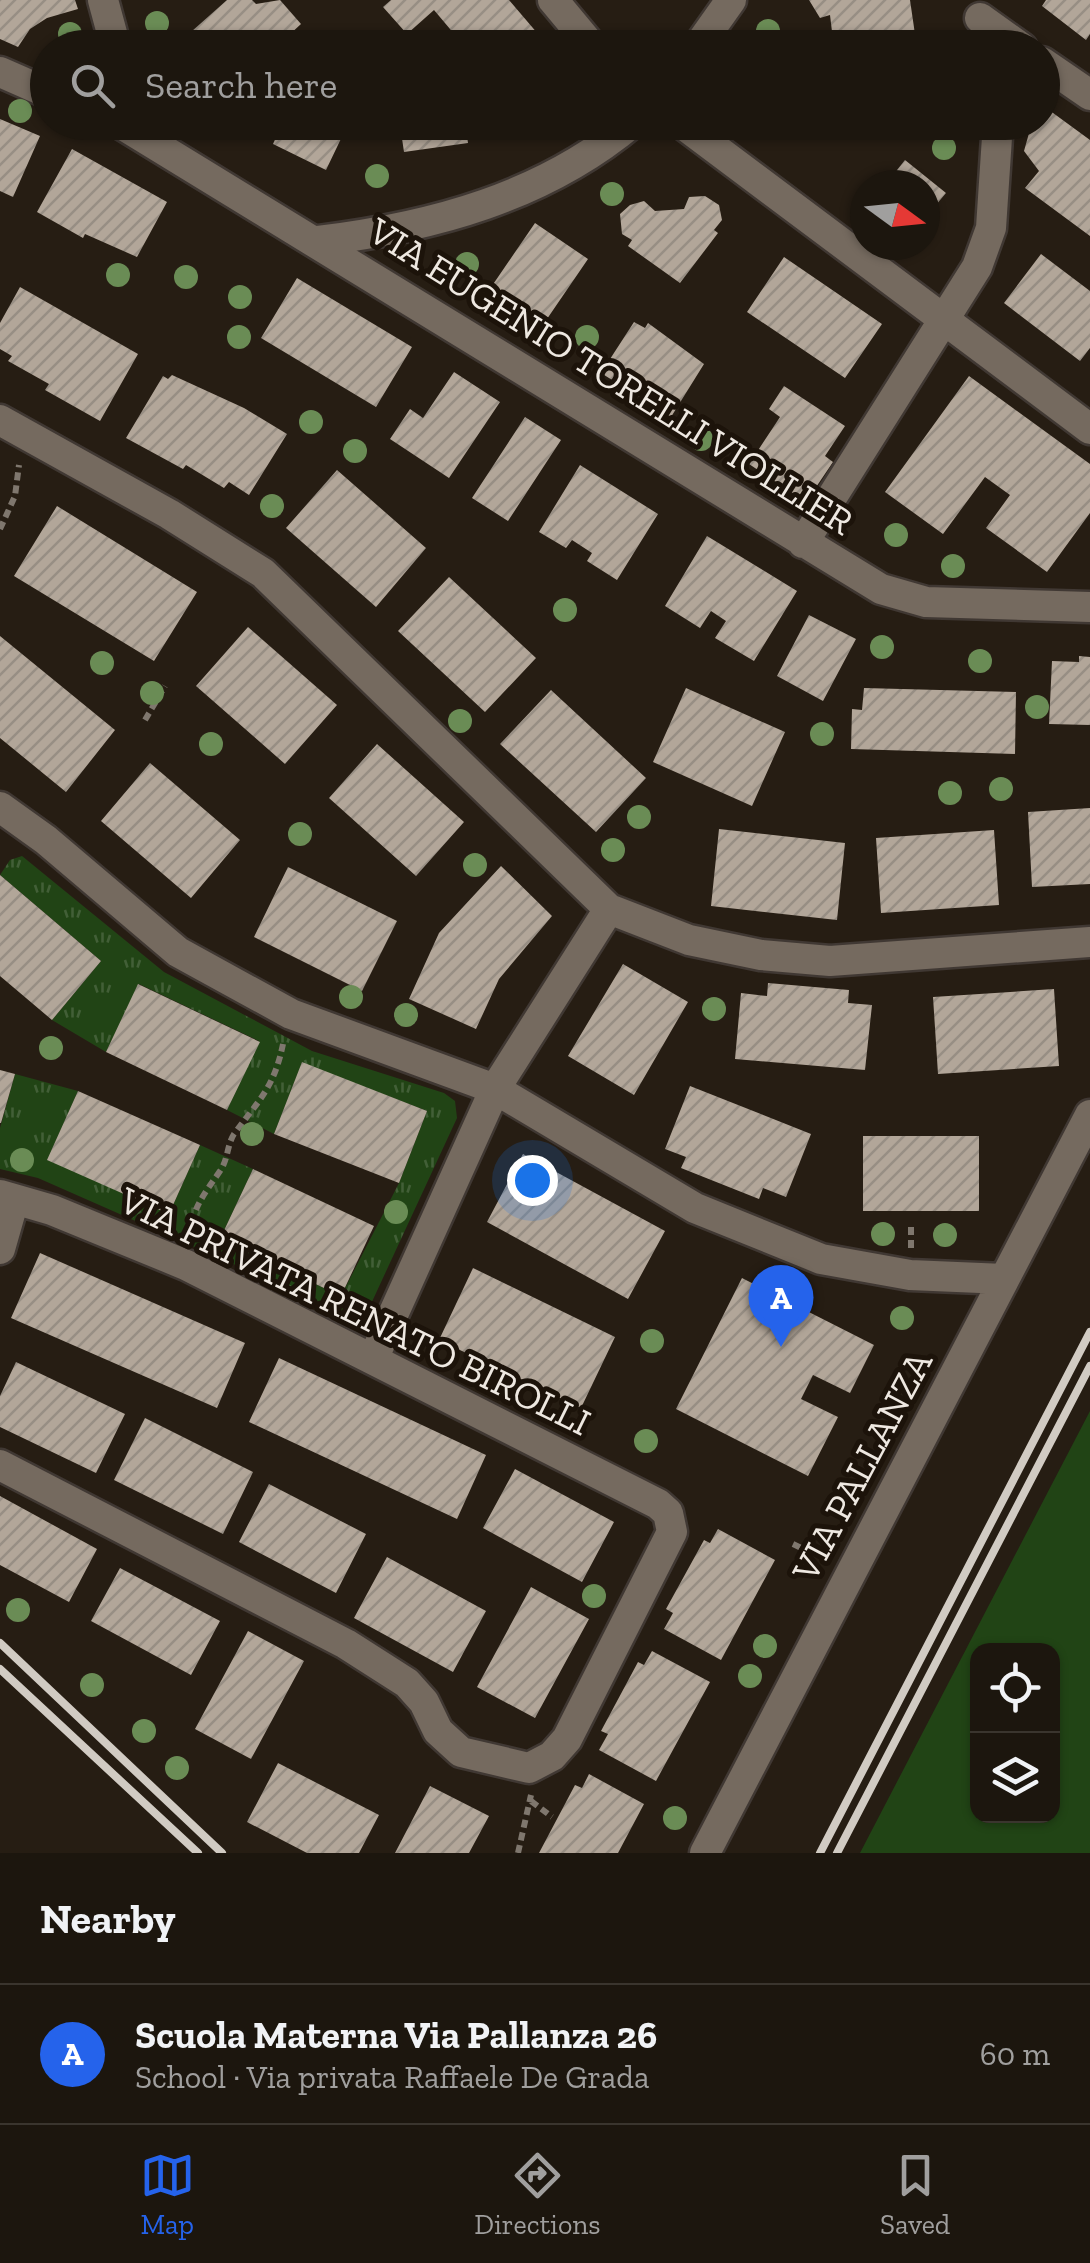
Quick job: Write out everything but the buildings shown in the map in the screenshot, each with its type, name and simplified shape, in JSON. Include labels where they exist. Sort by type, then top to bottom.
[{"type":"street","points":[[102,0],[111,30]]},
{"type":"street","points":[[553,0],[578,30]]},
{"type":"street","points":[[710,30],[732,0]]},
{"type":"street","points":[[0,72],[30,84]]},
{"type":"street","points":[[1060,74],[1090,95]]},
{"type":"street","name":"VIA EUGENIO TORELLI VIOLLIER","points":[[151,140],[803,543],[903,598],[1090,607]]},
{"type":"street","points":[[318,241],[380,234],[516,196],[595,154],[612,140]]},
{"type":"street","points":[[704,140],[1090,429]]},
{"type":"street","points":[[803,543],[977,268],[991,228],[997,140]]},
{"type":"street","points":[[0,420],[263,573],[608,909],[689,940],[761,955],[830,961],[1090,942]]},
{"type":"street","points":[[0,807],[46,840],[178,952],[290,1014],[494,1089],[695,1208],[782,1246],[860,1268],[1004,1279]]},
{"type":"street","points":[[372,1359],[494,1089],[608,909]]},
{"type":"street","name":"VIA PALLANZA","points":[[705,1853],[1090,1115]]},
{"type":"street","points":[[0,1249],[7,1197]]},
{"type":"street","name":"VIA PRIVATA RENATO BIROLLI","points":[[7,1197],[52,1210],[186,1265],[668,1513],[672,1538],[580,1717],[552,1756],[529,1768]]},
{"type":"street","points":[[0,1465],[346,1644],[406,1682],[424,1702],[438,1731],[461,1752],[529,1768]]},
{"type":"path","points":[[0,528],[14,496],[15,472],[32,436]]},
{"type":"path","points":[[146,720],[165,686]]},
{"type":"path","points":[[186,1265],[192,1216],[203,1192],[224,1167],[232,1137],[269,1092],[290,1014]]},
{"type":"path","points":[[794,1544],[814,1554]]},
{"type":"path","points":[[518,1853],[531,1801],[529,1768]]},
{"type":"path","points":[[531,1801],[552,1818]]},
{"type":"green space","points":[[22,856],[164,972],[312,1051],[444,1093],[455,1101],[457,1118],[370,1306],[349,1315],[38,1178],[0,1169],[0,1128],[15,1074],[78,1091],[48,1159],[169,1214],[200,1145],[253,1169],[220,1239],[341,1296],[399,1183],[427,1111],[302,1063],[274,1134],[227,1110],[259,1041],[139,984],[106,1052],[52,1020],[101,961],[0,875],[10,860]]},
{"type":"green space","points":[[1090,1411],[1090,1853],[860,1853]]},
{"type":"railway","points":[[820,1853],[1090,1332]]},
{"type":"railway","points":[[837,1853],[1090,1366]]},
{"type":"railway","points":[[0,1643],[222,1853]]},
{"type":"railway","points":[[0,1669],[198,1853]]},
{"type":"place","name":"Scuola Materna Via Pallanza 26","points":[[781,1347]]}]
